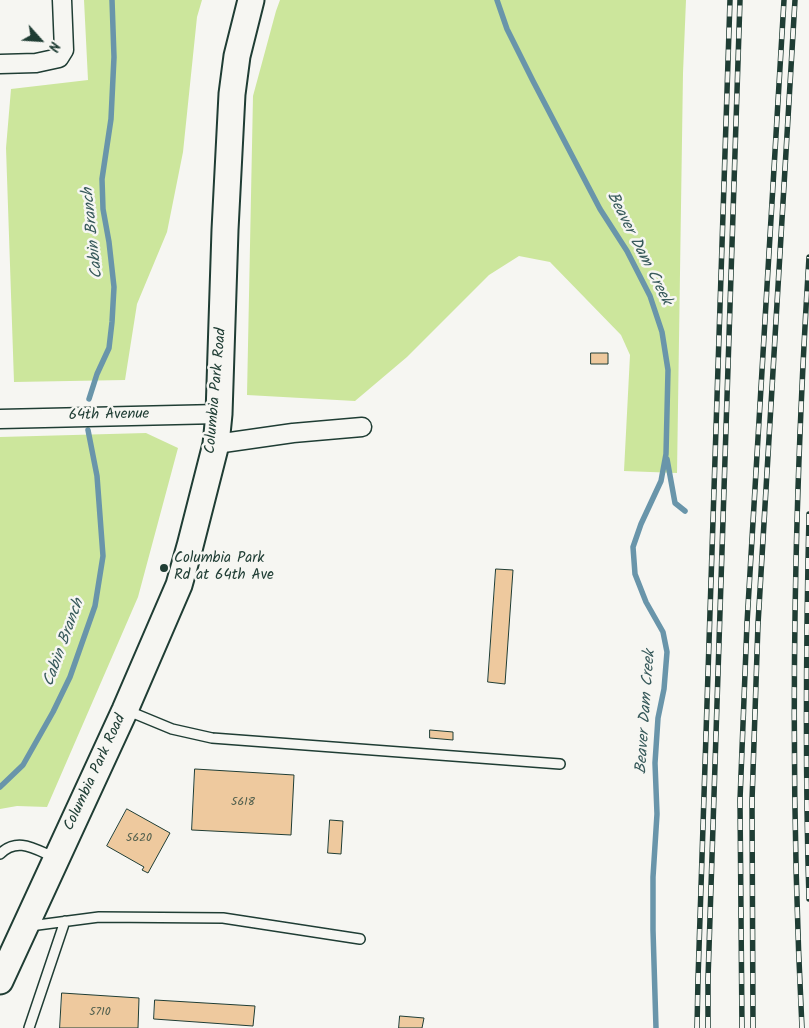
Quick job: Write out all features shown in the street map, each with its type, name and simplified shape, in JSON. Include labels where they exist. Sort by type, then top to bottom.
[{"type":"street","points":[[0,64],[55,60],[59,58],[64,50],[62,0]]},
{"type":"street","name":"Columbia Park Road","points":[[0,979],[125,710],[179,585],[190,546],[216,444],[219,414],[225,220],[232,94],[237,56],[251,0]]},
{"type":"street","name":"64th Avenue","points":[[0,419],[219,414]]},
{"type":"street","points":[[216,444],[362,427]]},
{"type":"lane","points":[[125,710],[172,729],[212,738],[560,764]]},
{"type":"lane","points":[[0,854],[6,848],[20,844],[56,858]]},
{"type":"lane","points":[[25,926],[99,917],[223,918],[360,939]]},
{"type":"lane","points":[[29,1028],[65,921]]},
{"type":"green space","points":[[84,0],[202,0],[197,17],[183,152],[167,232],[137,304],[125,380],[14,382],[6,148],[11,89],[88,80]]},
{"type":"green space","points":[[280,0],[686,0],[683,73],[677,473],[624,471],[630,355],[621,335],[550,262],[519,256],[489,275],[407,357],[355,401],[247,395],[253,96]]},
{"type":"green space","points":[[146,433],[178,448],[138,597],[47,807],[17,806],[0,809],[0,437]]},
{"type":"building","points":[[591,353],[608,353],[608,364],[591,364]]},
{"type":"building","points":[[496,569],[513,570],[505,684],[488,682]]},
{"type":"building","points":[[430,730],[453,732],[453,740],[430,738]]},
{"type":"building","points":[[195,769],[294,775],[291,835],[192,830]]},
{"type":"building","points":[[127,809],[170,833],[148,873],[142,870],[144,867],[107,846]]},
{"type":"building","points":[[330,820],[343,821],[341,854],[328,853]]},
{"type":"building","points":[[62,993],[139,998],[138,1028],[60,1028]]},
{"type":"building","points":[[155,1000],[255,1006],[253,1026],[154,1019]]},
{"type":"building","points":[[400,1016],[424,1018],[422,1028],[399,1028]]},
{"type":"waterway","name":"Cabin Branch","points":[[89,399],[97,374],[109,348],[112,322],[114,287],[103,209],[102,179],[111,119],[114,57],[112,0]]},
{"type":"waterway","name":"Beaver Dam Creek","points":[[497,0],[507,29],[533,81],[600,209],[627,251],[650,296],[662,332],[668,370],[666,454],[661,481],[641,524],[633,547],[635,574],[646,602],[663,632],[667,652],[664,689],[658,718],[655,763],[657,814],[653,877],[653,930],[656,1028]]},
{"type":"waterway","name":"Cabin Branch","points":[[0,787],[23,765],[53,712],[70,677],[95,606],[103,556],[97,476],[88,430]]},
{"type":"waterway","points":[[667,459],[675,503],[685,511]]},
{"type":"railway","points":[[697,1028],[730,0]]},
{"type":"railway","points":[[708,1028],[708,979],[740,0]]},
{"type":"railway","points":[[742,1028],[740,800],[747,623],[784,0]]},
{"type":"railway","points":[[753,1028],[752,801],[758,624],[795,0]]},
{"type":"railway","points":[[802,1028],[795,835],[794,739],[796,546],[809,257]]},
{"type":"railway","points":[[809,514],[806,707],[809,899]]},
{"type":"place","name":"Columbia Park Rd at 64th Ave","points":[[164,568]]}]
